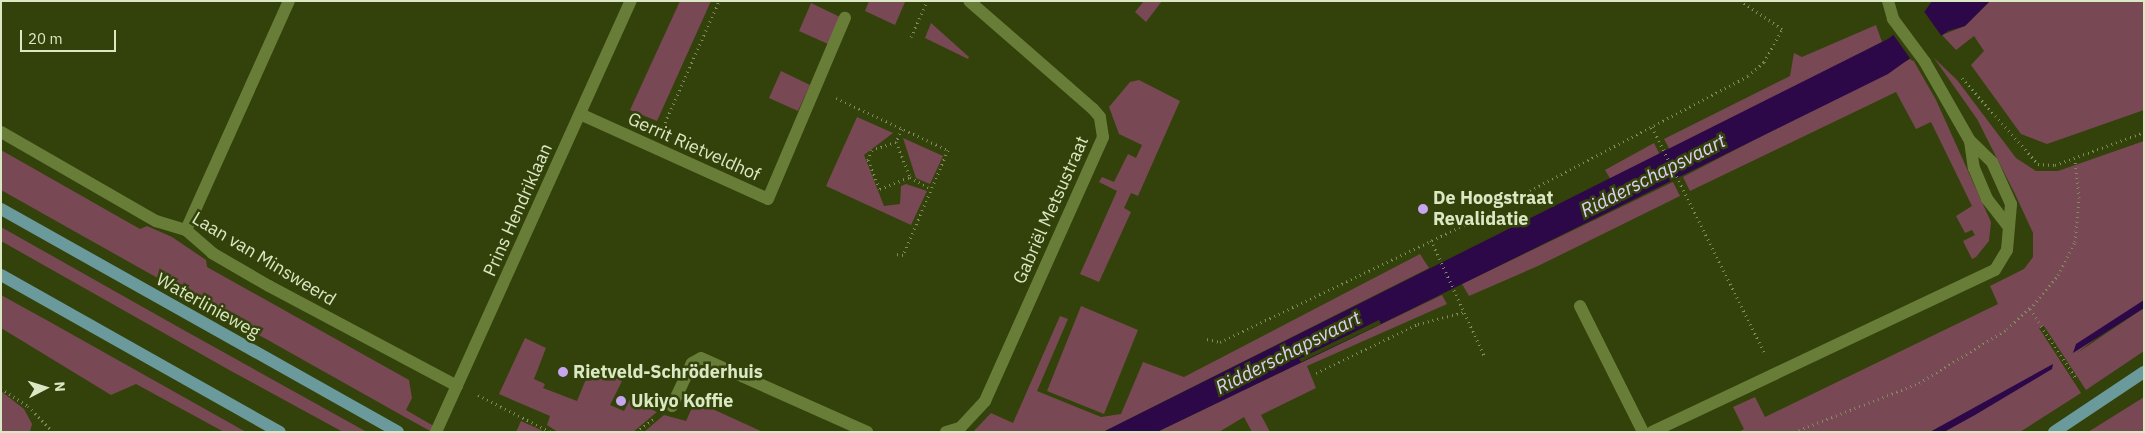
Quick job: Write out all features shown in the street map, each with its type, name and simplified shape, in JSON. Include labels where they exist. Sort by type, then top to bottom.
[{"type":"main road","name":"Waterlinieweg","points":[[1,209],[397,431]]},
{"type":"main road","points":[[1,275],[280,432]]},
{"type":"main road","points":[[2054,432],[2144,372]]},
{"type":"street","points":[[186,230],[289,1]]},
{"type":"street","name":"Prins Hendriklaan","points":[[436,432],[631,1]]},
{"type":"street","name":"Gabriël Metsustraat","points":[[946,432],[960,428],[985,401],[1103,136],[1100,117],[1093,109],[969,1]]},
{"type":"street","points":[[1652,432],[1994,270],[2007,250],[2011,204],[1994,167],[1970,141],[1925,62],[1893,19],[1888,1]]},
{"type":"street","name":"Gerrit Rietveldhof","points":[[580,114],[768,198],[845,18]]},
{"type":"street","name":"Laan van Minsweerd","points":[[1,132],[156,221],[186,230],[212,254],[458,386]]},
{"type":"street","points":[[1970,141],[1974,168],[1987,200],[2008,226]]},
{"type":"street","points":[[1580,306],[1643,432]]},
{"type":"street","points":[[672,406],[692,363],[702,358],[867,432]]},
{"type":"path","points":[[653,148],[719,1]]},
{"type":"path","points":[[911,37],[926,1]]},
{"type":"path","points":[[1207,339],[1220,342],[1431,240],[1748,76],[1764,62],[1782,29],[1741,1]]},
{"type":"path","points":[[1959,73],[2009,136],[2038,164],[2075,159],[2144,132]]},
{"type":"path","points":[[815,88],[948,150],[903,255],[896,254]]},
{"type":"path","points":[[1652,127],[1686,192],[1775,375]]},
{"type":"path","points":[[902,129],[896,142],[868,156],[880,189],[910,177]]},
{"type":"path","points":[[896,142],[910,177],[932,188]]},
{"type":"path","points":[[1794,432],[1919,383],[2007,329],[2030,309],[2058,275],[2075,242],[2079,198],[2075,159]]},
{"type":"path","points":[[1431,240],[1484,355]]},
{"type":"path","points":[[2030,309],[2077,380]]},
{"type":"path","points":[[1316,373],[1418,324],[1464,312]]},
{"type":"path","points":[[1,388],[28,406],[52,432]]},
{"type":"path","points":[[490,400],[551,432]]},
{"type":"shaded area","points":[[680,1],[711,1],[657,121],[630,110]]},
{"type":"shaded area","points":[[869,1],[905,2],[895,25],[865,11]]},
{"type":"shaded area","points":[[1144,1],[1162,1],[1146,22],[1135,12]]},
{"type":"shaded area","points":[[1990,1],[2144,1],[2144,110],[2047,144],[2021,134],[1971,65],[1984,51],[1974,36],[1956,50],[1942,35],[1965,26]]},
{"type":"shaded area","points":[[811,3],[840,17],[828,44],[799,31]]},
{"type":"shaded area","points":[[931,23],[969,57],[968,59],[925,38]]},
{"type":"shaded area","points":[[1876,25],[1882,42],[1670,150],[1664,139],[1790,76],[1794,53],[1802,57]]},
{"type":"shaded area","points":[[1912,58],[1936,100],[1991,222],[1989,241],[1976,257],[1972,259],[1963,241],[1975,235],[1972,230],[1965,233],[1956,216],[1972,206],[1931,122],[1916,129],[1896,92],[1690,191],[1683,177]]},
{"type":"shaded area","points":[[1934,58],[1957,80],[2016,158],[2036,171],[2058,171],[2144,141],[2144,300],[2077,353],[2144,308],[2144,351],[2086,390],[2044,326],[2039,328],[2081,393],[2020,432],[1944,432],[2053,367],[1930,432],[1739,432],[1744,429],[1733,407],[1755,397],[1765,417],[1998,304],[1990,286],[2024,269],[2033,257],[2033,233],[2015,194],[1977,119]]},
{"type":"shaded area","points":[[781,71],[810,85],[798,111],[769,98]]},
{"type":"shaded area","points":[[1139,80],[1180,101],[1138,196],[1131,193],[1124,208],[1131,212],[1099,282],[1080,274],[1117,191],[1099,182],[1102,177],[1114,182],[1128,154],[1136,158],[1142,145],[1119,134],[1109,107],[1130,82]]},
{"type":"shaded area","points":[[857,117],[893,133],[864,155],[884,206],[900,204],[901,186],[906,184],[927,191],[911,225],[826,186]]},
{"type":"shaded area","points":[[903,138],[943,156],[930,184],[916,178]]},
{"type":"shaded area","points":[[1654,143],[1660,155],[1611,180],[1605,170]]},
{"type":"shaded area","points":[[1,150],[140,229],[147,226],[172,237],[206,260],[207,267],[409,380],[412,398],[406,410],[444,432],[432,432],[1,190]]},
{"type":"shaded area","points":[[1673,182],[1680,196],[1538,266],[1469,296],[1462,284]]},
{"type":"shaded area","points":[[1,227],[367,432],[343,432],[231,371],[1,241]]},
{"type":"shaded area","points":[[1420,254],[1429,268],[1103,432],[973,432],[991,413],[1013,423],[1060,316],[1068,319],[1037,391],[1101,417],[1121,414],[1143,362],[1184,377]]},
{"type":"shaded area","points":[[1,295],[246,432],[224,432],[136,384],[111,395],[1,328]]},
{"type":"shaded area","points":[[1442,295],[1447,304],[1307,366],[1316,388],[1261,415],[1270,432],[1252,432],[1244,417],[1219,432],[1157,432]]},
{"type":"shaded area","points":[[1081,306],[1138,330],[1104,414],[1047,391]]},
{"type":"shaded area","points":[[525,338],[546,348],[534,379],[545,384],[543,388],[577,401],[591,367],[622,381],[610,405],[624,411],[630,399],[657,412],[633,432],[558,432],[547,425],[550,416],[499,394]]},
{"type":"shaded area","points":[[1,391],[24,409],[32,424],[30,432],[1,432]]},
{"type":"shaded area","points":[[2144,397],[2144,432],[2088,432],[2141,399]]},
{"type":"shaded area","points":[[695,401],[763,432],[644,432],[664,415],[686,421]]},
{"type":"shaded area","points":[[521,421],[543,431],[544,432],[516,432]]},
{"type":"water","name":"Ridderschapsvaart","points":[[1932,1],[1990,1],[1965,26],[1948,31],[1888,74],[1381,324],[1157,432],[1103,432],[1888,39],[1925,11]]},
{"type":"water","points":[[2144,300],[2144,308],[2073,353],[2076,344]]},
{"type":"water","points":[[2053,364],[2052,369],[1975,415],[1944,432],[1930,432]]},
{"type":"pier","points":[[1923,10],[1943,38],[1912,61],[1892,33]]},
{"type":"pier","points":[[1379,320],[1381,324],[1301,362],[1299,359]]},
{"type":"place","name":"De Hoogstraat Revalidatie","points":[[1423,209]]},
{"type":"place","name":"Rietveld-Schröderhuis","points":[[563,372]]},
{"type":"place","name":"Ukiyo Koffie","points":[[621,401]]}]
